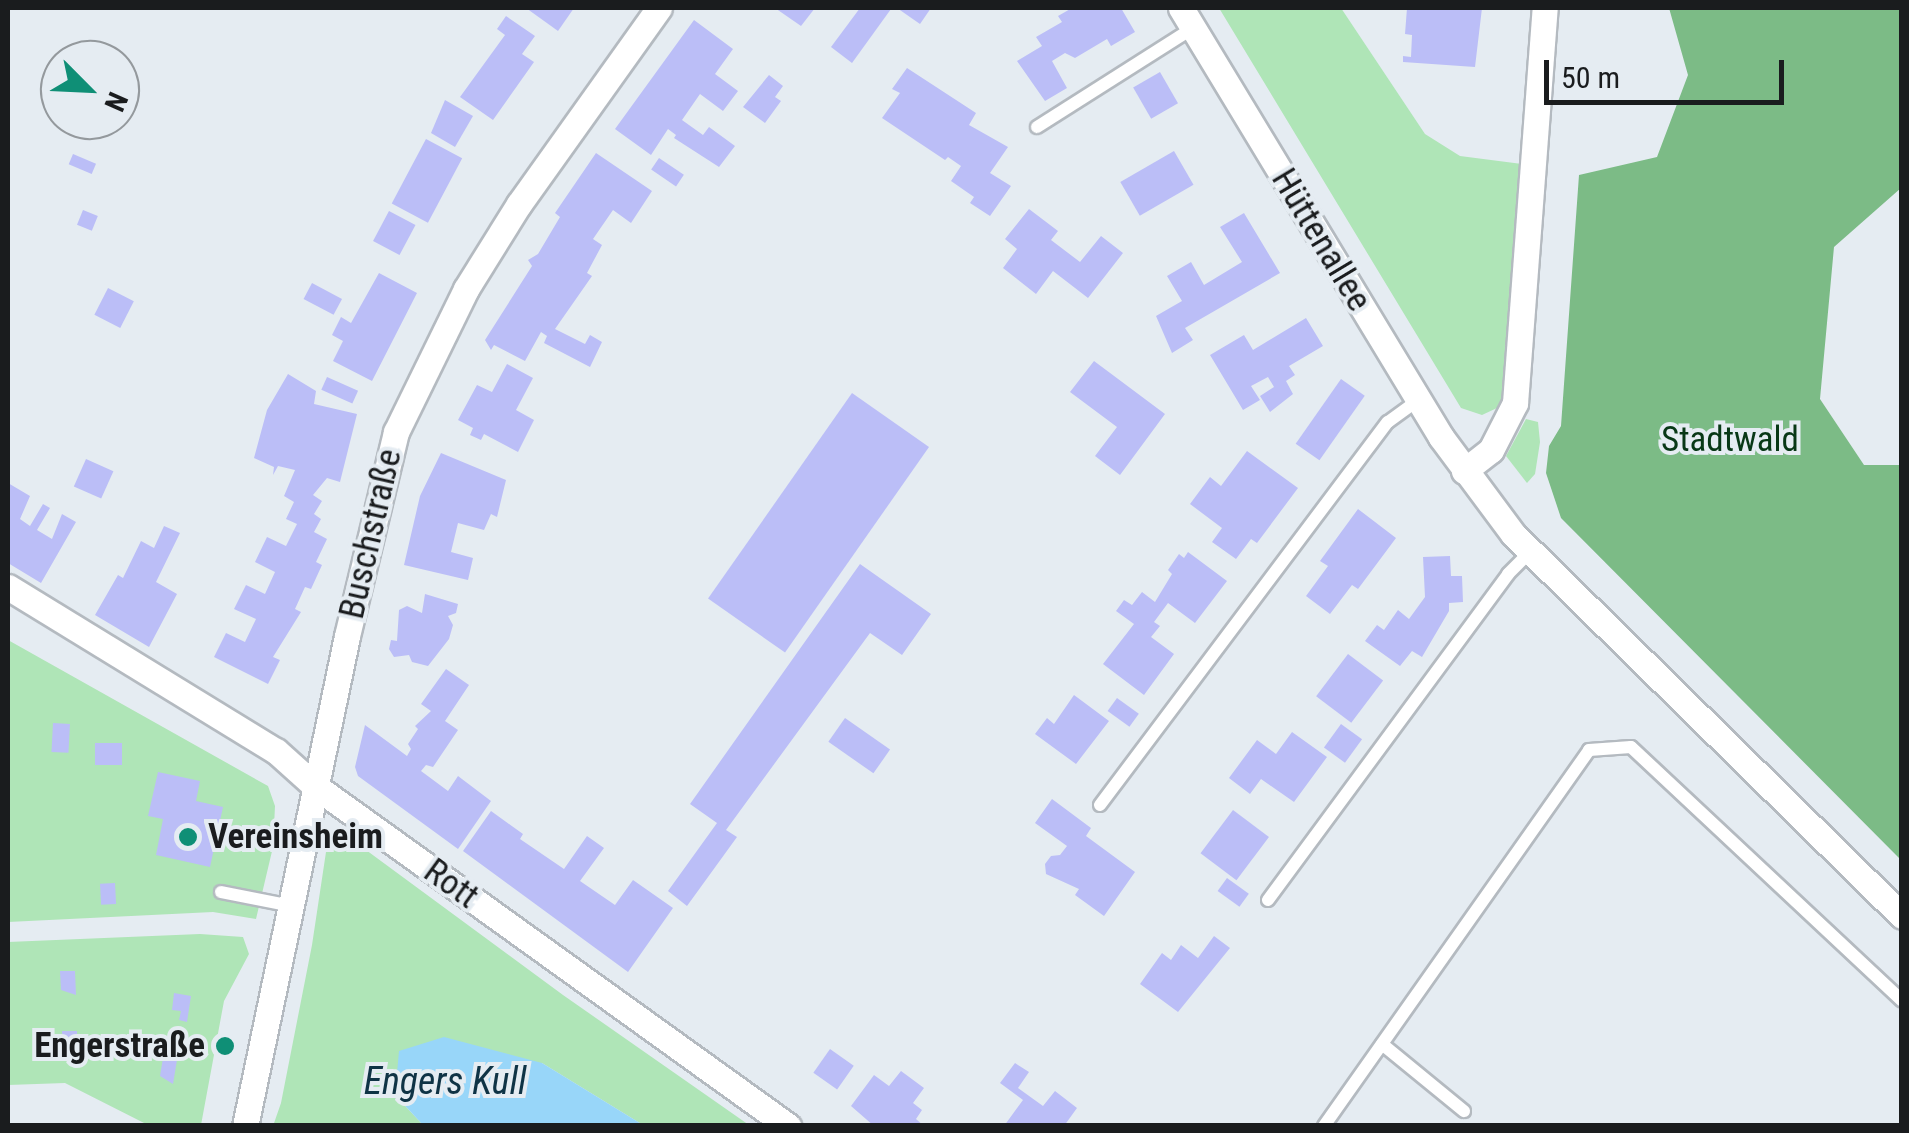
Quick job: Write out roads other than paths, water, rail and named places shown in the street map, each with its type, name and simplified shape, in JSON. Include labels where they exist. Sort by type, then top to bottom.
[{"type":"street","name":"Buschstraße","points":[[245,1126],[315,786],[396,432],[466,289],[518,204],[659,8]]},
{"type":"street","points":[[1464,471],[1490,450],[1515,404],[1545,8]]},
{"type":"street","name":"Hüttenallee","points":[[1188,18],[1418,400],[1464,471],[1529,553],[1902,916]]},
{"type":"street","name":"Rott","points":[[8,588],[276,751],[315,786],[788,1126]]},
{"type":"lane","points":[[1037,126],[1188,18]]},
{"type":"lane","points":[[1100,805],[1388,422],[1418,400]]},
{"type":"lane","points":[[1268,900],[1508,574],[1529,553]]},
{"type":"lane","points":[[1324,1126],[1589,750],[1631,747],[1902,1001]]},
{"type":"lane","points":[[221,892],[292,906]]},
{"type":"lane","points":[[1382,1044],[1464,1111]]},
{"type":"water","name":"Engers Kull","points":[[444,1037],[542,1063],[643,1125],[423,1125],[395,1095],[399,1051]]},
{"type":"place","name":"Vereinsheim","points":[[188,837]]},
{"type":"place","name":"Engerstraße","points":[[225,1046]]},
{"type":"park label","name":"Stadtwald","points":[[1730,440]]}]
